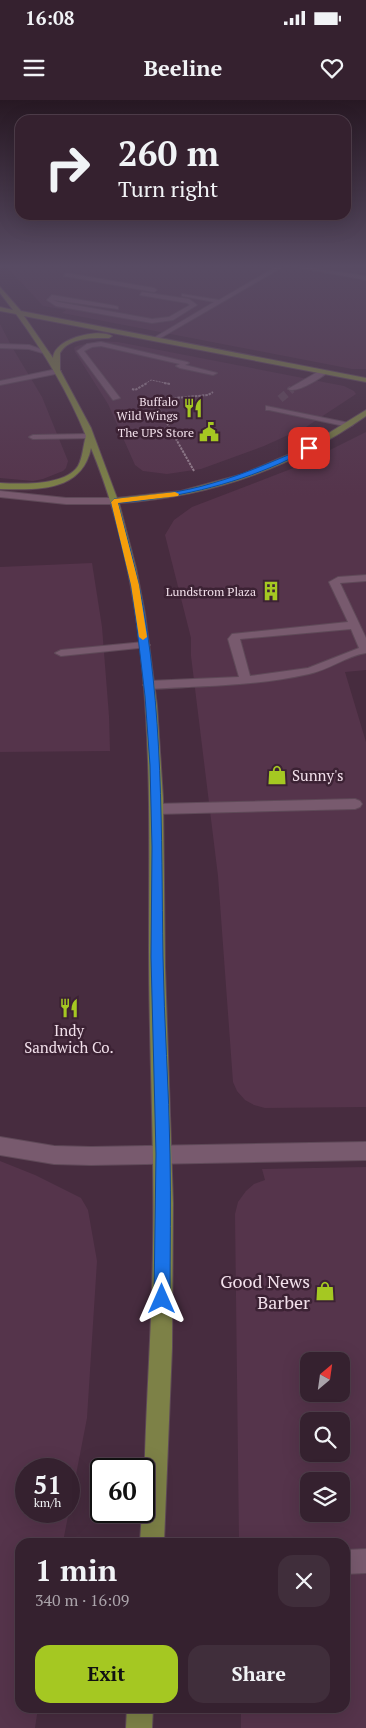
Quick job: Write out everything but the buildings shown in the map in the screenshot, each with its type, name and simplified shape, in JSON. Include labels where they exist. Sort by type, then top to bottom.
[{"type":"main road","points":[[39,344],[57,371],[90,436],[107,479],[135,585],[148,686],[156,809],[157,957],[163,1154],[162,1317],[152,1538]]},
{"type":"main road","points":[[57,371],[58,350],[66,344]]},
{"type":"main road","points":[[180,344],[366,380]]},
{"type":"main road","points":[[114,502],[172,495],[228,481],[309,448],[349,425],[366,412]]},
{"type":"main road","points":[[0,486],[36,485],[59,481],[71,476],[81,467],[90,436]]},
{"type":"main road","points":[[139,1728],[140,1713]]},
{"type":"street","points":[[116,398],[80,351],[82,349],[91,344],[101,344],[213,373]]},
{"type":"street","points":[[3,346],[29,347],[46,352]]},
{"type":"street","points":[[0,383],[57,371]]},
{"type":"street","points":[[292,389],[324,372]]},
{"type":"street","points":[[280,399],[269,408],[349,425]]},
{"type":"street","points":[[33,437],[90,436]]},
{"type":"street","points":[[0,494],[66,501],[114,502]]},
{"type":"street","points":[[148,686],[280,677],[317,670],[354,651],[366,650],[334,582],[366,578]]},
{"type":"street","points":[[245,679],[234,639],[236,636],[355,625]]},
{"type":"street","points":[[61,653],[144,644]]},
{"type":"street","points":[[156,809],[355,804]]},
{"type":"street","points":[[0,1146],[54,1155],[366,1151]]},
{"type":"street","points":[[350,1562],[366,1561]]},
{"type":"path","points":[[128,388],[135,390],[151,380],[172,385]]},
{"type":"path","points":[[194,471],[154,400],[210,394],[216,390]]},
{"type":"path","points":[[202,393],[210,394]]},
{"type":"shaded area","points":[[0,344],[10,344],[42,397],[68,461],[63,471],[43,479],[33,481],[0,478]]},
{"type":"shaded area","points":[[86,344],[128,344],[344,386],[356,394],[306,427],[264,446],[201,469],[167,474],[143,471],[135,465],[108,404],[75,352],[74,348]]},
{"type":"shaded area","points":[[222,344],[366,344],[366,369],[352,369]]},
{"type":"shaded area","points":[[366,432],[366,670],[345,672],[366,742],[366,1107],[265,1108],[245,1100],[237,1091],[233,1082],[218,876],[191,656],[191,638],[165,535],[174,520],[192,507],[296,467]]},
{"type":"shaded area","points":[[92,563],[102,627],[110,751],[0,752],[0,567]]},
{"type":"shaded area","points":[[0,1161],[35,1175],[81,1198],[88,1210],[97,1261],[87,1418],[79,1458],[15,1458],[15,1523],[67,1523],[64,1538],[15,1538],[15,1713],[37,1713],[35,1728],[0,1728]]},
{"type":"shaded area","points":[[366,1167],[366,1728],[241,1728],[241,1713],[350,1713],[350,1538],[239,1538],[235,1214],[238,1202],[254,1184],[265,1180],[262,1169]]},
{"type":"tunnel","points":[[280,399],[292,389]]},
{"type":"slow traffic","points":[[143,637],[135,585],[114,502],[175,494]]},
{"type":"place","name":"Buffalo Wild Wings","points":[[193,408]]},
{"type":"place","name":"The UPS Store","points":[[209,432]]},
{"type":"place","name":"Lundstrom Plaza","points":[[271,591]]},
{"type":"place","name":"Sunny's","points":[[277,775]]},
{"type":"place","name":"Indy Sandwich Co.","points":[[69,1008]]},
{"type":"place","name":"Good News Barber","points":[[325,1291]]},
{"type":"route","points":[[162,1299],[163,1154],[157,957],[158,847],[155,765],[143,636],[135,585],[114,502],[160,497],[216,485],[268,466],[309,448]]}]
